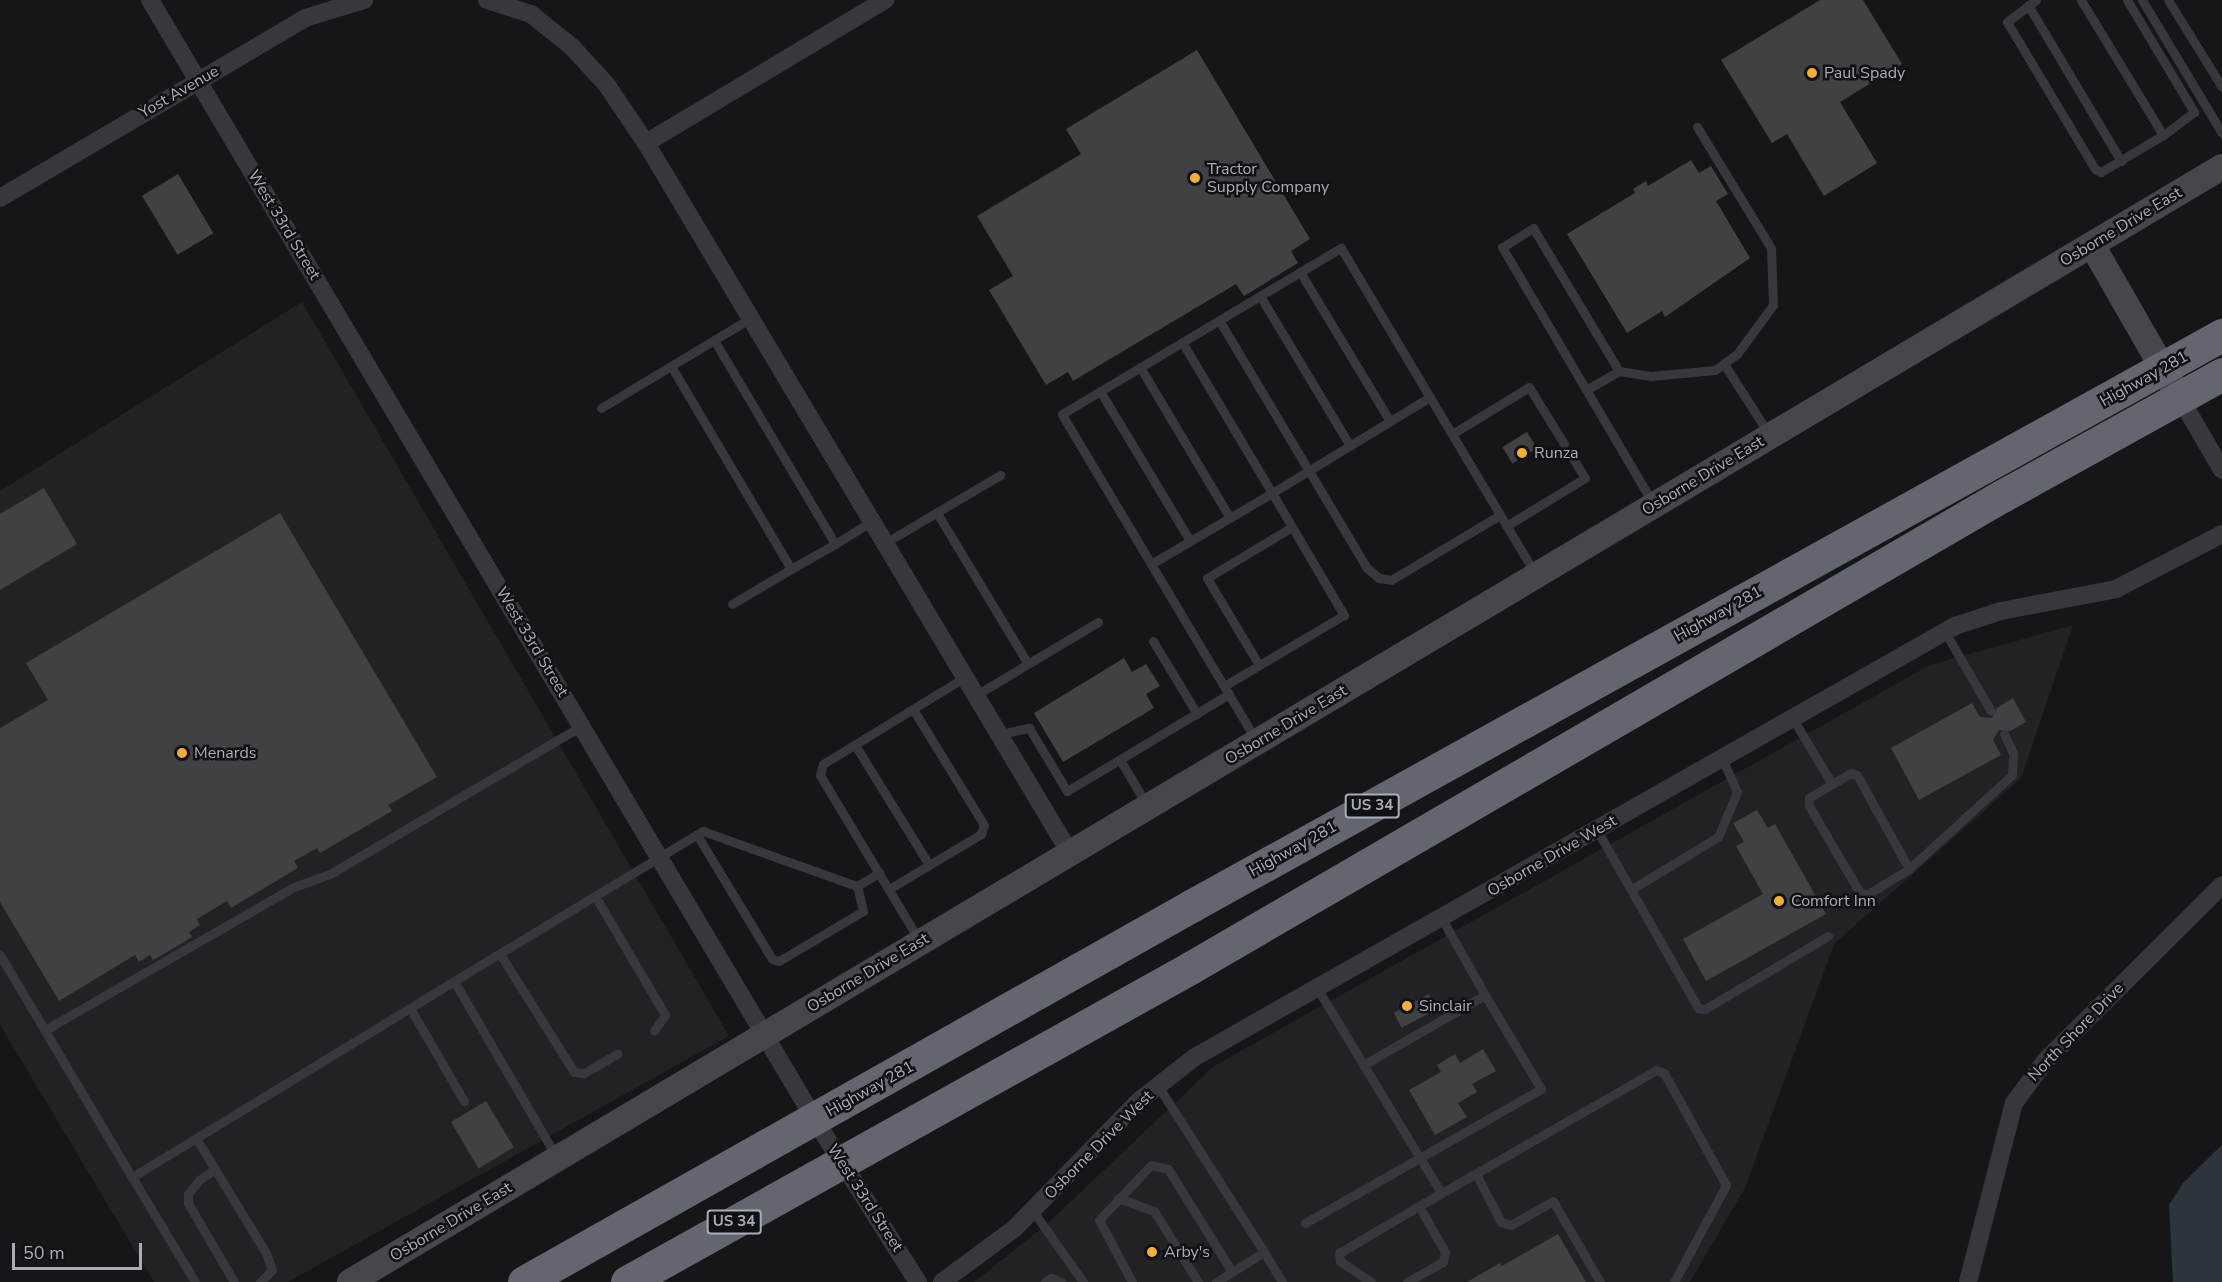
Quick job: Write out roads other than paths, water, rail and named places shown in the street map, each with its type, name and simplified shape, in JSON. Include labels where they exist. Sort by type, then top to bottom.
[{"type":"highway","name":"Highway 281","points":[[524,1282],[1191,906],[2222,335]]},
{"type":"highway","name":"Highway 281","points":[[627,1282],[1190,968],[2002,496],[2222,374]]},
{"type":"street","name":"West 33rd Street","points":[[150,0],[815,1120],[918,1282]]},
{"type":"street","name":"Yost Avenue","points":[[0,198],[305,18],[364,0]]},
{"type":"street","points":[[487,0],[531,14],[572,47],[606,84],[646,143],[1070,853]]},
{"type":"street","points":[[646,143],[885,0]]},
{"type":"street","name":"Osborne Drive East","points":[[350,1282],[2222,167]]},
{"type":"street","points":[[2092,245],[2222,470]]},
{"type":"street","name":"Osborne Drive West","points":[[942,1282],[1033,1211],[1158,1086],[1196,1057],[1945,632],[1990,614],[2116,589],[2222,534]]},
{"type":"street","name":"North Shore Drive","points":[[1968,1282],[2014,1103],[2046,1060],[2222,885]]},
{"type":"lane","points":[[2081,0],[2163,135]]},
{"type":"lane","points":[[2121,161],[2032,3],[2007,22],[2095,169],[2101,172],[2121,161],[2163,135],[2194,112],[2127,0]]},
{"type":"lane","points":[[2142,0],[2222,133]]},
{"type":"lane","points":[[2168,0],[2222,87]]},
{"type":"lane","points":[[1586,390],[1619,371],[1651,376],[1696,375],[1724,363],[1762,326],[1773,306],[1776,272],[1762,228],[1697,127]]},
{"type":"lane","points":[[1619,371],[1533,228],[1502,247],[1654,505]]},
{"type":"lane","points":[[1257,742],[1062,414],[1182,342],[1341,248],[1536,576]]},
{"type":"lane","points":[[1300,272],[1389,421]]},
{"type":"lane","points":[[1260,296],[1350,446]]},
{"type":"lane","points":[[601,408],[751,318]]},
{"type":"lane","points":[[1219,320],[1367,568],[1379,578],[1391,580],[1500,515]]},
{"type":"lane","points":[[714,340],[835,544]]},
{"type":"lane","points":[[999,734],[1029,728],[1066,791],[1197,714],[1259,665],[1344,615],[1182,342]]},
{"type":"lane","points":[[1724,363],[1770,436]]},
{"type":"lane","points":[[671,366],[792,569]]},
{"type":"lane","points":[[1140,367],[1230,518]]},
{"type":"lane","points":[[1452,434],[1529,387],[1584,478],[1506,526]]},
{"type":"lane","points":[[1100,391],[1190,542]]},
{"type":"lane","points":[[1151,564],[1430,397]]},
{"type":"lane","points":[[885,543],[1000,475]]},
{"type":"lane","points":[[937,513],[1028,664]]},
{"type":"lane","points":[[732,604],[872,521]]},
{"type":"lane","points":[[1259,665],[1208,578],[1292,527]]},
{"type":"lane","points":[[976,695],[1098,622]]},
{"type":"lane","points":[[1945,632],[1991,711]]},
{"type":"lane","points":[[1153,641],[1197,714]]},
{"type":"lane","points":[[921,942],[820,775],[823,764],[965,677]]},
{"type":"lane","points":[[889,890],[981,834],[984,825],[913,709]]},
{"type":"lane","points":[[1792,719],[1832,784]]},
{"type":"lane","points":[[45,1030],[294,887],[330,874],[581,726]]},
{"type":"lane","points":[[1909,869],[1857,775],[1832,784],[1809,798],[1809,806],[1860,893],[1868,894],[1909,869],[2012,775],[2013,753],[2004,734]]},
{"type":"lane","points":[[855,745],[929,865]]},
{"type":"lane","points":[[1120,759],[1148,807]]},
{"type":"lane","points":[[1632,890],[1718,837],[1737,792],[1722,759]]},
{"type":"lane","points":[[1597,830],[1698,1008],[1705,1009],[1828,936]]},
{"type":"lane","points":[[132,1177],[703,831],[857,886]]},
{"type":"lane","points":[[697,835],[772,959],[779,961],[863,911],[857,886]]},
{"type":"lane","points":[[857,886],[879,873]]},
{"type":"lane","points":[[595,896],[665,1015],[654,1031]]},
{"type":"lane","points":[[1305,1223],[1541,1089],[1442,918]]},
{"type":"lane","points":[[500,954],[574,1072],[585,1073],[618,1053]]},
{"type":"lane","points":[[0,955],[195,1282]]},
{"type":"lane","points":[[454,981],[557,1159]]},
{"type":"lane","points":[[1317,988],[1441,1193]]},
{"type":"lane","points":[[1363,1065],[1485,995]]},
{"type":"lane","points":[[411,1008],[464,1101]]},
{"type":"lane","points":[[1371,1282],[1340,1261],[1339,1253],[1656,1070],[1664,1073],[1726,1185],[1674,1282]]},
{"type":"lane","points":[[1158,1086],[1282,1282]]},
{"type":"lane","points":[[196,1138],[266,1253],[272,1270],[260,1282]]},
{"type":"lane","points":[[1132,1282],[1100,1229],[1102,1212],[1118,1198],[1142,1170],[1151,1165],[1168,1169],[1232,1272]]},
{"type":"lane","points":[[215,1168],[199,1180],[188,1194],[188,1203],[234,1282]]},
{"type":"lane","points":[[1476,1174],[1501,1222],[1512,1225],[1553,1201],[1600,1282]]},
{"type":"lane","points":[[1118,1198],[1154,1210],[1198,1282]]},
{"type":"lane","points":[[1407,1282],[1443,1262],[1445,1252],[1419,1206]]},
{"type":"lane","points":[[1033,1211],[1083,1282]]},
{"type":"lane","points":[[1216,1282],[1264,1252]]},
{"type":"lane","points":[[1046,1282],[1051,1278],[1061,1282]]},
{"type":"place","name":"Paul Spady","points":[[1812,73]]},
{"type":"place","name":"Tractor Supply Company","points":[[1195,178]]},
{"type":"place","name":"Runza","points":[[1522,453]]},
{"type":"place","name":"Menards","points":[[182,753]]},
{"type":"place","name":"Comfort Inn","points":[[1779,901]]},
{"type":"place","name":"Sinclair","points":[[1407,1006]]},
{"type":"place","name":"Arby's","points":[[1152,1252]]}]
